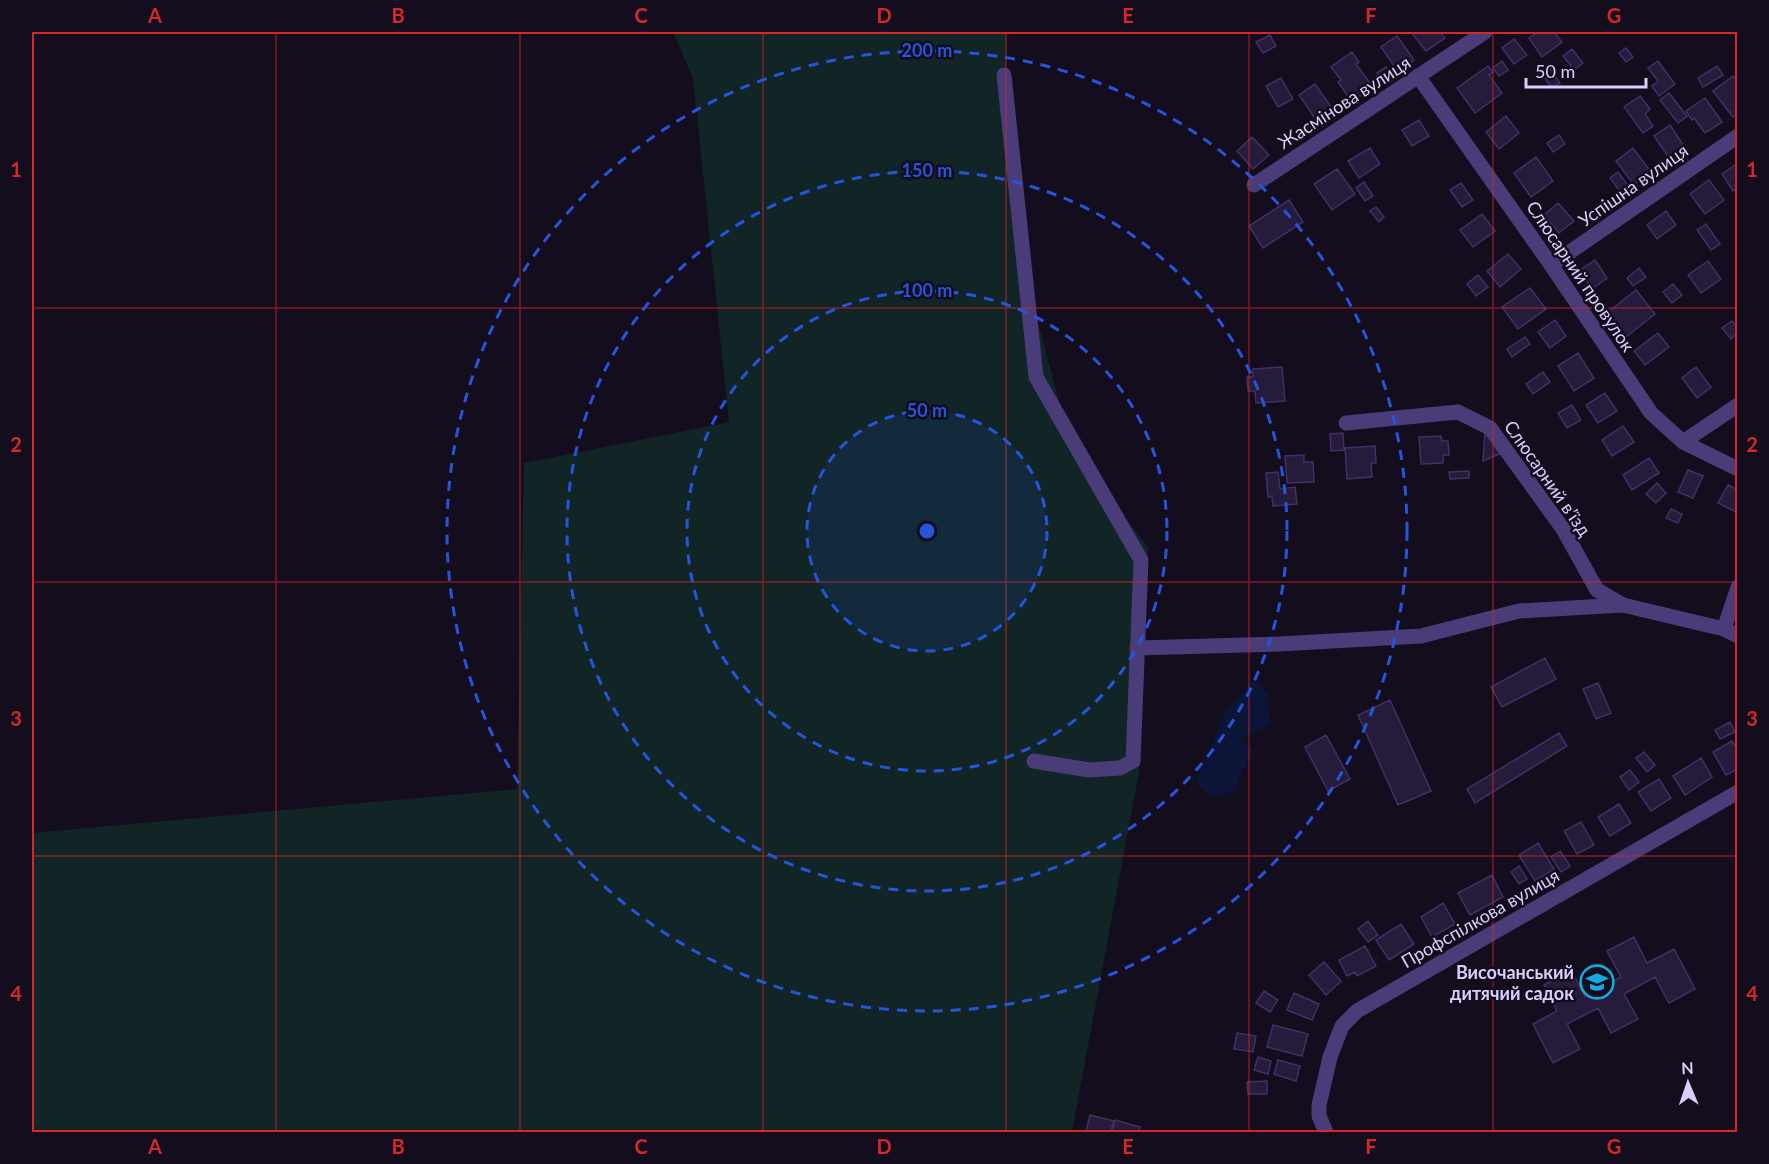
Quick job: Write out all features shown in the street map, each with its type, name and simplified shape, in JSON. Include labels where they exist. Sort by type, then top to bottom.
[{"type":"street","name":"Жасмінова вулиця","points":[[1254,185],[1485,32]]},
{"type":"street","points":[[1004,75],[1036,377],[1141,560],[1133,760],[1120,768],[1089,770],[1034,761]]},
{"type":"street","name":"Слюсарний провулок","points":[[1418,76],[1651,412],[1683,442],[1737,469]]},
{"type":"street","name":"Успішна вулиця","points":[[1551,265],[1737,136]]},
{"type":"street","points":[[1683,442],[1737,405]]},
{"type":"street","name":"Слюсарний в’їзд","points":[[1346,423],[1458,412],[1490,428],[1563,528],[1597,590],[1623,605]]},
{"type":"street","points":[[1137,648],[1279,644],[1421,636],[1519,612],[1623,605],[1731,633],[1737,588]]},
{"type":"street","name":"Профспілкова вулиця","points":[[1326,1132],[1319,1116],[1319,1105],[1330,1057],[1342,1026],[1357,1011],[1737,792]]},
{"type":"green space","points":[[673,32],[1006,32],[1006,77],[1029,289],[1072,450],[1148,547],[1139,772],[1072,1132],[32,1132],[32,833],[517,789],[524,463],[729,422],[693,78]]},
{"type":"water","points":[[1256,680],[1269,696],[1271,724],[1243,738],[1244,744],[1253,749],[1234,791],[1220,796],[1208,796],[1196,781],[1227,708],[1240,698],[1249,683]]},
{"type":"building","points":[[1411,32],[1440,32],[1445,38],[1426,51]]},
{"type":"building","points":[[1538,32],[1554,32],[1562,42],[1542,57],[1529,38]]},
{"type":"building","points":[[1270,35],[1276,46],[1263,53],[1256,42]]},
{"type":"building","points":[[1397,36],[1414,60],[1398,72],[1381,47]]},
{"type":"building","points":[[1514,39],[1527,55],[1514,64],[1502,48]]},
{"type":"building","points":[[1626,48],[1633,57],[1626,62],[1619,53]]},
{"type":"building","points":[[1572,49],[1583,63],[1574,70],[1563,56]]},
{"type":"building","points":[[1352,52],[1359,62],[1356,64],[1373,87],[1352,102],[1338,82],[1341,80],[1331,67]]},
{"type":"building","points":[[1502,61],[1508,70],[1499,76],[1493,68]]},
{"type":"building","points":[[1658,61],[1675,84],[1659,96],[1652,86],[1658,81],[1648,68]]},
{"type":"building","points":[[1488,66],[1493,72],[1489,75],[1502,93],[1475,113],[1457,88]]},
{"type":"building","points":[[1548,66],[1560,83],[1552,88],[1540,71]]},
{"type":"building","points":[[1717,66],[1723,75],[1703,87],[1698,78]]},
{"type":"building","points":[[1386,67],[1395,79],[1386,85],[1377,73]]},
{"type":"building","points":[[1733,76],[1738,82],[1738,114],[1733,117],[1713,91]]},
{"type":"building","points":[[1281,78],[1293,99],[1278,107],[1266,86]]},
{"type":"building","points":[[1315,84],[1334,111],[1318,123],[1299,95]]},
{"type":"building","points":[[1669,93],[1687,116],[1678,123],[1660,100]]},
{"type":"building","points":[[1640,96],[1650,109],[1645,114],[1653,126],[1643,133],[1624,107]]},
{"type":"building","points":[[1705,98],[1722,122],[1705,133],[1686,111]]},
{"type":"building","points":[[1506,116],[1519,133],[1499,149],[1486,132]]},
{"type":"building","points":[[1419,120],[1429,136],[1412,146],[1402,130]]},
{"type":"building","points":[[1670,125],[1685,148],[1669,158],[1654,136]]},
{"type":"building","points":[[1559,135],[1565,144],[1553,152],[1547,143]]},
{"type":"building","points":[[1252,137],[1269,155],[1253,169],[1237,151]]},
{"type":"building","points":[[1370,148],[1380,164],[1359,178],[1348,161]]},
{"type":"building","points":[[1633,148],[1651,172],[1634,185],[1616,161]]},
{"type":"building","points":[[1536,157],[1553,181],[1531,197],[1514,173]]},
{"type":"building","points":[[1738,163],[1738,188],[1733,191],[1722,174]]},
{"type":"building","points":[[1337,169],[1355,194],[1332,210],[1314,184]]},
{"type":"building","points":[[1618,172],[1632,191],[1624,197],[1610,178]]},
{"type":"building","points":[[1709,180],[1724,200],[1705,214],[1690,194]]},
{"type":"building","points":[[1364,182],[1373,196],[1365,201],[1356,188]]},
{"type":"building","points":[[1461,183],[1473,200],[1462,207],[1450,190]]},
{"type":"building","points":[[1289,200],[1303,222],[1263,248],[1249,226]]},
{"type":"building","points":[[1558,203],[1574,221],[1559,233],[1544,215]]},
{"type":"building","points":[[1376,207],[1384,217],[1379,222],[1370,211]]},
{"type":"building","points":[[1666,211],[1676,225],[1657,239],[1647,225]]},
{"type":"building","points":[[1482,214],[1495,231],[1473,247],[1460,230]]},
{"type":"building","points":[[1706,224],[1720,244],[1711,250],[1697,230]]},
{"type":"building","points":[[1508,254],[1521,269],[1500,287],[1487,271]]},
{"type":"building","points":[[1595,260],[1607,278],[1592,289],[1579,271]]},
{"type":"building","points":[[1708,261],[1721,279],[1701,293],[1688,275]]},
{"type":"building","points":[[1639,268],[1646,277],[1633,286],[1627,278]]},
{"type":"building","points":[[1478,275],[1488,287],[1476,296],[1467,284]]},
{"type":"building","points":[[1673,284],[1682,295],[1672,303],[1663,292]]},
{"type":"building","points":[[1530,288],[1546,309],[1518,329],[1502,307]]},
{"type":"building","points":[[1636,290],[1655,314],[1626,337],[1607,313]]},
{"type":"building","points":[[1555,320],[1566,336],[1550,348],[1538,332]]},
{"type":"building","points":[[1732,321],[1738,328],[1738,333],[1731,339],[1722,328]]},
{"type":"building","points":[[1658,333],[1669,347],[1645,365],[1634,351]]},
{"type":"building","points":[[1525,337],[1530,344],[1512,357],[1507,349]]},
{"type":"building","points":[[1578,353],[1594,378],[1574,391],[1558,366]]},
{"type":"building","points":[[1282,367],[1285,401],[1256,403],[1255,391],[1248,391],[1247,377],[1253,377],[1253,369]]},
{"type":"building","points":[[1696,367],[1711,387],[1697,398],[1682,378]]},
{"type":"building","points":[[1543,372],[1550,382],[1533,394],[1526,384]]},
{"type":"building","points":[[1605,393],[1617,411],[1598,423],[1586,405]]},
{"type":"building","points":[[1572,405],[1581,420],[1567,428],[1558,413]]},
{"type":"building","points":[[1623,426],[1634,442],[1612,456],[1602,440]]},
{"type":"building","points":[[1485,432],[1504,452],[1483,461]]},
{"type":"building","points":[[1343,433],[1344,450],[1331,451],[1330,434]]},
{"type":"building","points":[[1441,436],[1442,441],[1448,441],[1449,455],[1443,455],[1443,463],[1421,464],[1419,437]]},
{"type":"building","points":[[1375,446],[1376,463],[1371,463],[1372,477],[1347,479],[1345,448]]},
{"type":"building","points":[[1304,455],[1304,462],[1313,462],[1314,482],[1287,483],[1285,456]]},
{"type":"building","points":[[1649,458],[1659,473],[1632,490],[1623,475]]},
{"type":"building","points":[[1688,470],[1703,476],[1693,498],[1678,492]]},
{"type":"building","points":[[1469,471],[1469,478],[1450,479],[1449,472]]},
{"type":"building","points":[[1278,472],[1280,489],[1295,487],[1297,504],[1273,506],[1272,497],[1268,497],[1266,473]]},
{"type":"building","points":[[1657,483],[1666,493],[1656,503],[1646,494]]},
{"type":"building","points":[[1728,485],[1738,490],[1738,513],[1718,503]]},
{"type":"building","points":[[1671,509],[1682,514],[1678,523],[1666,518]]},
{"type":"building","points":[[1545,658],[1556,679],[1502,707],[1491,687]]},
{"type":"building","points":[[1598,683],[1611,713],[1596,719],[1583,689]]},
{"type":"building","points":[[1390,700],[1431,791],[1398,805],[1358,715]]},
{"type":"building","points":[[1730,722],[1735,732],[1720,739],[1715,730]]},
{"type":"building","points":[[1559,733],[1567,746],[1475,803],[1467,789]]},
{"type":"building","points":[[1326,735],[1350,779],[1328,791],[1305,747]]},
{"type":"building","points":[[1732,741],[1738,750],[1738,769],[1726,775],[1713,752]]},
{"type":"building","points":[[1644,752],[1655,765],[1647,772],[1636,758]]},
{"type":"building","points":[[1701,758],[1712,777],[1685,795],[1673,776]]},
{"type":"building","points":[[1630,770],[1639,782],[1629,790],[1620,777]]},
{"type":"building","points":[[1659,779],[1671,798],[1651,811],[1638,792]]},
{"type":"building","points":[[1619,804],[1631,823],[1610,836],[1598,817]]},
{"type":"building","points":[[1581,822],[1594,845],[1577,854],[1564,831]]},
{"type":"building","points":[[1538,843],[1554,869],[1535,881],[1519,855]]},
{"type":"building","points":[[1560,851],[1570,866],[1561,872],[1551,857]]},
{"type":"building","points":[[1519,866],[1527,879],[1519,884],[1511,872]]},
{"type":"building","points":[[1492,875],[1503,897],[1470,915],[1458,893]]},
{"type":"building","points":[[1443,903],[1455,924],[1432,937],[1421,917]]},
{"type":"building","points":[[1368,921],[1378,935],[1368,942],[1358,929]]},
{"type":"building","points":[[1401,924],[1414,944],[1389,960],[1376,940]]},
{"type":"building","points":[[1634,937],[1647,963],[1674,949],[1695,989],[1669,1003],[1655,977],[1624,994],[1638,1019],[1611,1033],[1598,1008],[1567,1024],[1580,1049],[1553,1063],[1533,1024],[1557,1011],[1544,985],[1571,970],[1585,996],[1621,977],[1607,951]]},
{"type":"building","points":[[1365,946],[1376,966],[1357,976],[1355,972],[1347,976],[1339,960]]},
{"type":"building","points":[[1324,962],[1341,981],[1326,995],[1309,975]]},
{"type":"building","points":[[1264,991],[1278,1000],[1270,1012],[1256,1003]]},
{"type":"building","points":[[1294,993],[1319,1004],[1312,1020],[1287,1010]]},
{"type":"building","points":[[1273,1025],[1308,1034],[1302,1056],[1267,1047]]},
{"type":"building","points":[[1237,1033],[1256,1036],[1253,1052],[1234,1049]]},
{"type":"building","points":[[1258,1057],[1271,1061],[1268,1074],[1254,1070]]},
{"type":"building","points":[[1278,1060],[1300,1066],[1296,1081],[1274,1074]]},
{"type":"building","points":[[1267,1081],[1267,1094],[1248,1094],[1247,1082]]},
{"type":"building","points":[[1090,1115],[1114,1121],[1110,1132],[1086,1132]]},
{"type":"building","points":[[1115,1120],[1140,1127],[1139,1132],[1112,1132]]},
{"type":"place","name":"Височанський дитячий садок","points":[[1597,982]]}]
